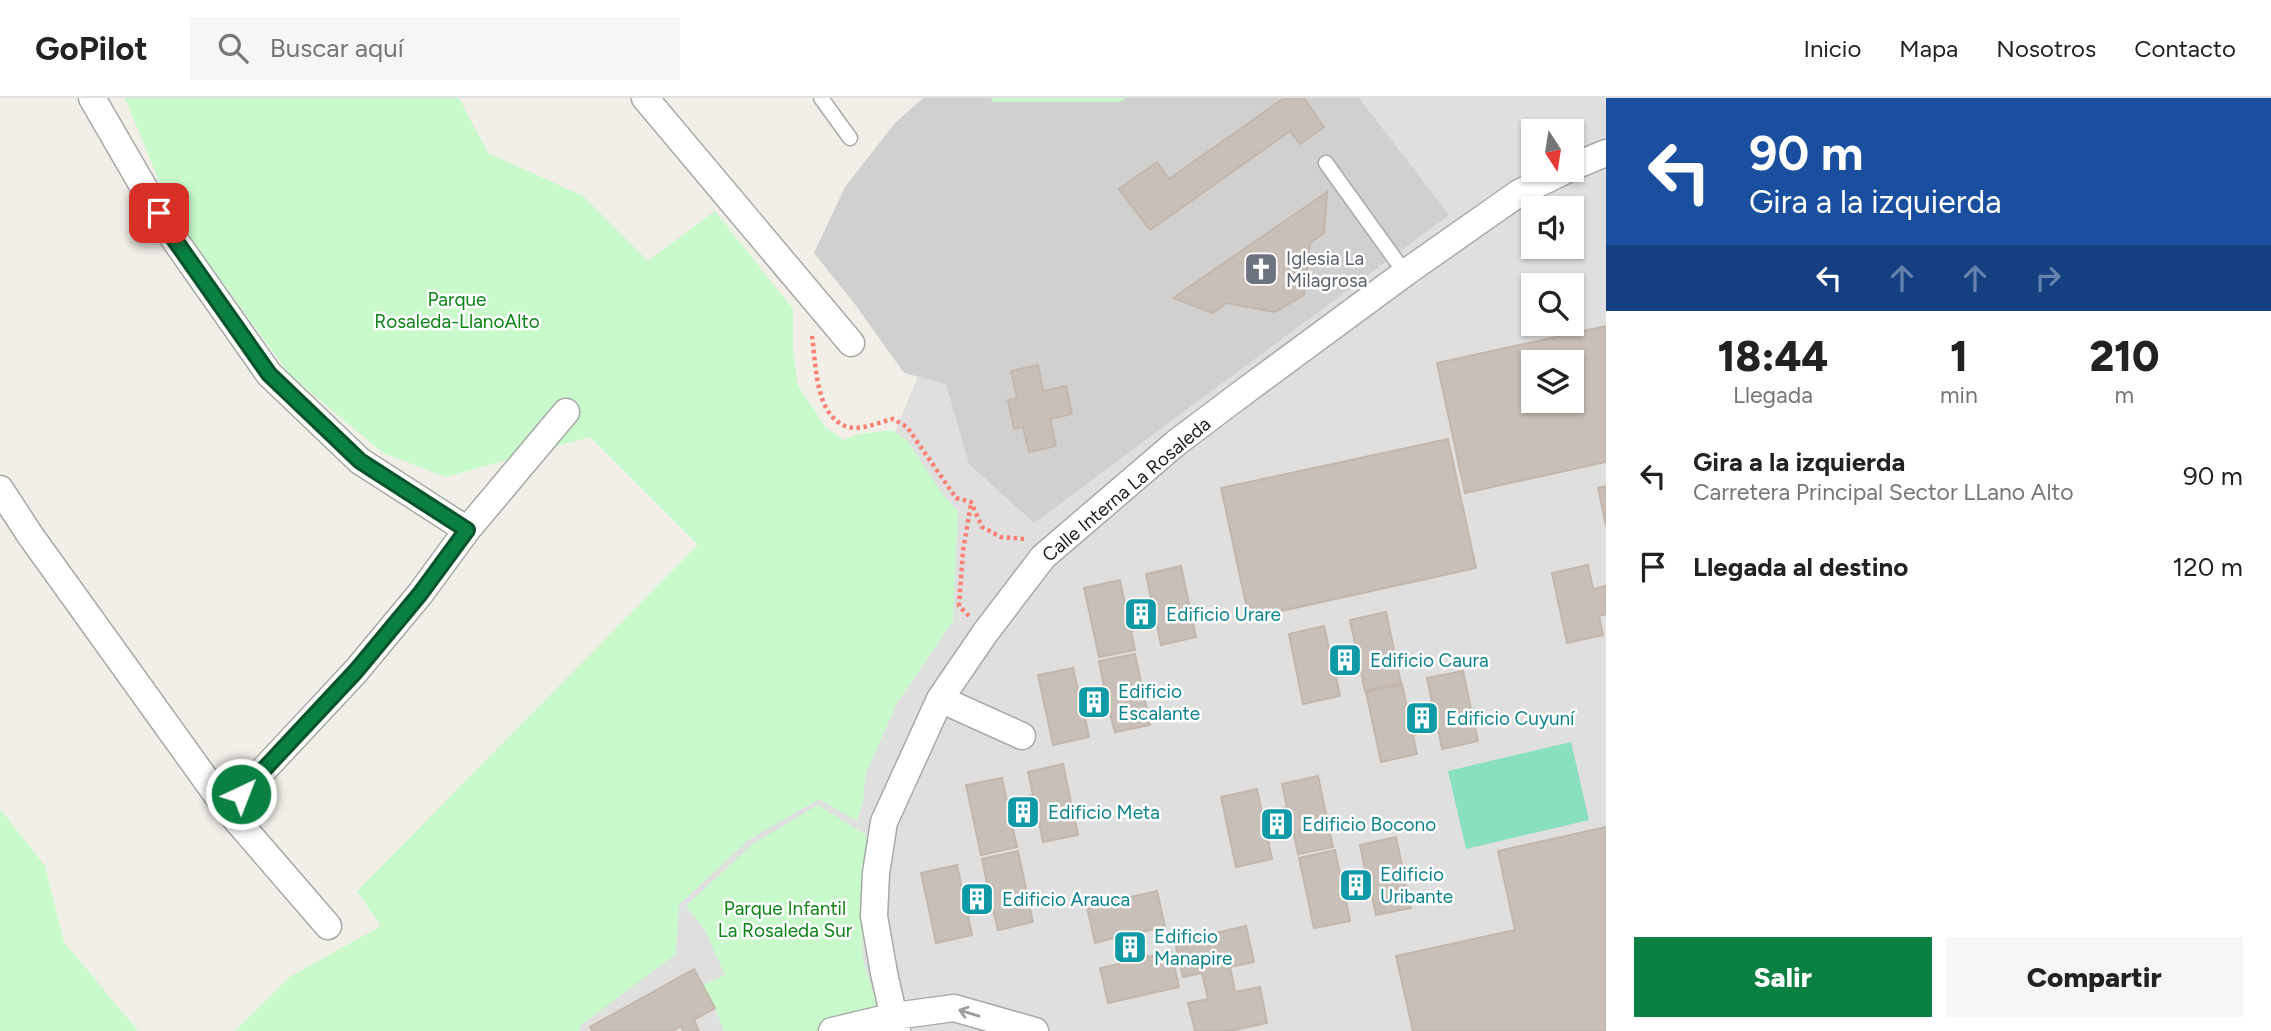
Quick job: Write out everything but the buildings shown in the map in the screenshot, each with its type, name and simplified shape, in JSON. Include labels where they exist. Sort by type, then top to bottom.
[{"type":"street","points":[[92,98],[172,236],[269,374],[360,461],[467,530]]},
{"type":"street","points":[[645,98],[851,343]]},
{"type":"street","points":[[1584,162],[1606,153]]},
{"type":"street","name":"Calle Interna La Rosaleda","points":[[896,1024],[874,916],[874,891],[884,822],[940,699],[985,633],[1043,557],[1177,443],[1405,273],[1519,193],[1541,182]]},
{"type":"street","points":[[227,809],[356,671],[420,594],[467,530],[566,412]]},
{"type":"street","points":[[0,489],[30,535],[227,809],[328,926]]},
{"type":"street","points":[[940,699],[1022,736]]},
{"type":"street","points":[[832,1031],[896,1024],[954,1009],[1035,1031]]},
{"type":"lane","points":[[821,98],[850,138]]},
{"type":"lane","points":[[1326,163],[1405,273]]},
{"type":"path","points":[[811,331],[820,396],[831,415],[845,426],[865,427],[893,419],[907,427],[956,498],[971,502]]},
{"type":"path","points":[[971,502],[982,527],[1001,537],[1024,538],[1043,557]]},
{"type":"path","points":[[971,502],[963,551],[959,606],[985,633]]},
{"type":"shaded area","points":[[923,98],[1359,98],[1449,215],[1034,523],[969,464],[946,384],[904,373],[814,253],[845,187],[895,123]]},
{"type":"shaded area","points":[[1196,98],[1606,98],[1606,1031],[498,1031],[867,500],[944,313]]},
{"type":"green space","name":"Parque Rosaleda-LlanoAlto","points":[[125,98],[459,98],[488,153],[583,196],[648,261],[715,211],[793,309],[793,351],[798,386],[826,428],[844,440],[859,434],[892,430],[907,440],[943,495],[958,511],[953,621],[897,703],[866,773],[863,801],[857,821],[819,799],[748,840],[679,905],[676,954],[581,1025],[579,1031],[235,1031],[291,976],[381,926],[357,891],[698,545],[590,437],[446,477],[383,453],[290,375],[173,215]]},
{"type":"green space","points":[[991,98],[1126,98],[1120,102],[993,102]]},
{"type":"green space","points":[[1571,742],[1589,820],[1466,849],[1448,771]]},
{"type":"green space","name":"Parque Infantil La Rosaleda Sur","points":[[818,805],[877,842],[862,916],[863,960],[882,1020],[832,1031],[724,1031],[703,985],[725,975],[705,930],[686,906],[753,844]]},
{"type":"green space","points":[[0,809],[45,866],[64,942],[138,1031],[0,1031]]},
{"type":"place","name":"Iglesia La Milagrosa","points":[[1261,269]]},
{"type":"place","name":"Edificio Urare","points":[[1141,614]]},
{"type":"place","name":"Edificio Caura","points":[[1345,660]]},
{"type":"place","name":"Edificio Escalante","points":[[1094,702]]},
{"type":"place","name":"Edificio Cuyuní","points":[[1422,718]]},
{"type":"place","name":"Edificio Meta","points":[[1023,812]]},
{"type":"place","name":"Edificio Bocono","points":[[1277,824]]},
{"type":"place","name":"Edificio Uribante","points":[[1356,885]]},
{"type":"place","name":"Edificio Arauca","points":[[977,899]]},
{"type":"place","name":"Edificio Manapire","points":[[1130,947]]},
{"type":"route","points":[[159,213],[172,236],[269,374],[360,461],[467,530],[420,594],[356,671],[241,794]]}]
